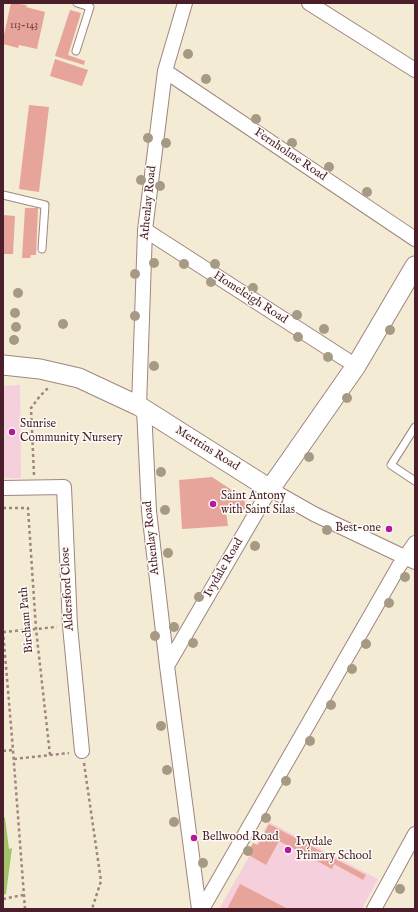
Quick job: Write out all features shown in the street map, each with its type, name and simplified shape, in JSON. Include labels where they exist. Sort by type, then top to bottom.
[{"type":"street","name":"Athenlay Road","points":[[167,666],[149,511],[142,408],[145,230],[165,71],[185,3]]},
{"type":"street","points":[[309,3],[415,70]]},
{"type":"street","name":"Fernholme Road","points":[[165,71],[415,239]]},
{"type":"street","name":"Homeleigh Road","points":[[145,230],[356,366]]},
{"type":"street","name":"Ivydale Road","points":[[167,666],[270,488],[356,366],[415,266]]},
{"type":"street","name":"Merttins Road","points":[[3,365],[40,369],[71,375],[142,408],[270,488]]},
{"type":"street","name":"Aldersford Close","points":[[3,488],[64,488],[70,626],[82,752]]},
{"type":"street","points":[[270,488],[314,514],[410,560]]},
{"type":"street","points":[[202,909],[410,560],[415,543]]},
{"type":"street","points":[[167,666],[199,909]]},
{"type":"street","points":[[374,909],[415,834]]},
{"type":"lane","points":[[76,51],[90,7],[77,3]]},
{"type":"lane","points":[[3,195],[45,205],[42,249]]},
{"type":"lane","points":[[415,427],[391,465],[415,482]]},
{"type":"path","points":[[34,487],[31,408],[40,396],[54,382]]},
{"type":"path","name":"Bircham Path","points":[[3,508],[28,508],[36,629],[50,755]]},
{"type":"path","points":[[25,909],[3,632],[70,626]]},
{"type":"path","points":[[3,751],[13,750]]},
{"type":"path","points":[[14,759],[82,752],[101,881],[92,909]]},
{"type":"path","points":[[3,899],[23,895]]},
{"type":"shaded area","name":"Sunrise Community Nursery","points":[[20,385],[21,478],[3,478],[3,386]]},
{"type":"shaded area","name":"Ivydale Primary School","points":[[269,822],[378,879],[362,909],[219,909]]},
{"type":"green space","points":[[3,817],[5,818],[9,849],[12,848],[6,894],[3,895]]},
{"type":"building","points":[[11,3],[27,5],[26,7],[45,12],[37,49],[19,45],[18,48],[3,44]]},
{"type":"building","points":[[70,10],[81,13],[68,55],[85,61],[84,65],[55,56]]},
{"type":"building","points":[[55,59],[88,70],[82,86],[50,76]]},
{"type":"building","points":[[29,105],[49,107],[39,192],[19,189]]},
{"type":"building","points":[[25,208],[38,208],[36,255],[31,255],[30,258],[22,258]]},
{"type":"building","points":[[3,215],[15,216],[13,254],[3,254]]},
{"type":"building","name":"Saint Antony with Saint Silas","points":[[212,477],[244,498],[246,509],[226,511],[228,526],[182,529],[179,480]]},
{"type":"building","points":[[269,824],[366,875],[363,880],[334,864],[332,869],[279,841],[266,865],[247,854],[253,843],[258,845]]},
{"type":"building","points":[[240,884],[288,909],[227,909]]},
{"type":"place","name":"Sunrise Community Nursery","points":[[12,432]]},
{"type":"place","name":"Saint Antony with Saint Silas","points":[[213,504]]},
{"type":"place","name":"Best-one","points":[[389,529]]},
{"type":"place","name":"Bellwood Road","points":[[194,838]]},
{"type":"place","name":"Ivydale Primary School","points":[[288,850]]}]
